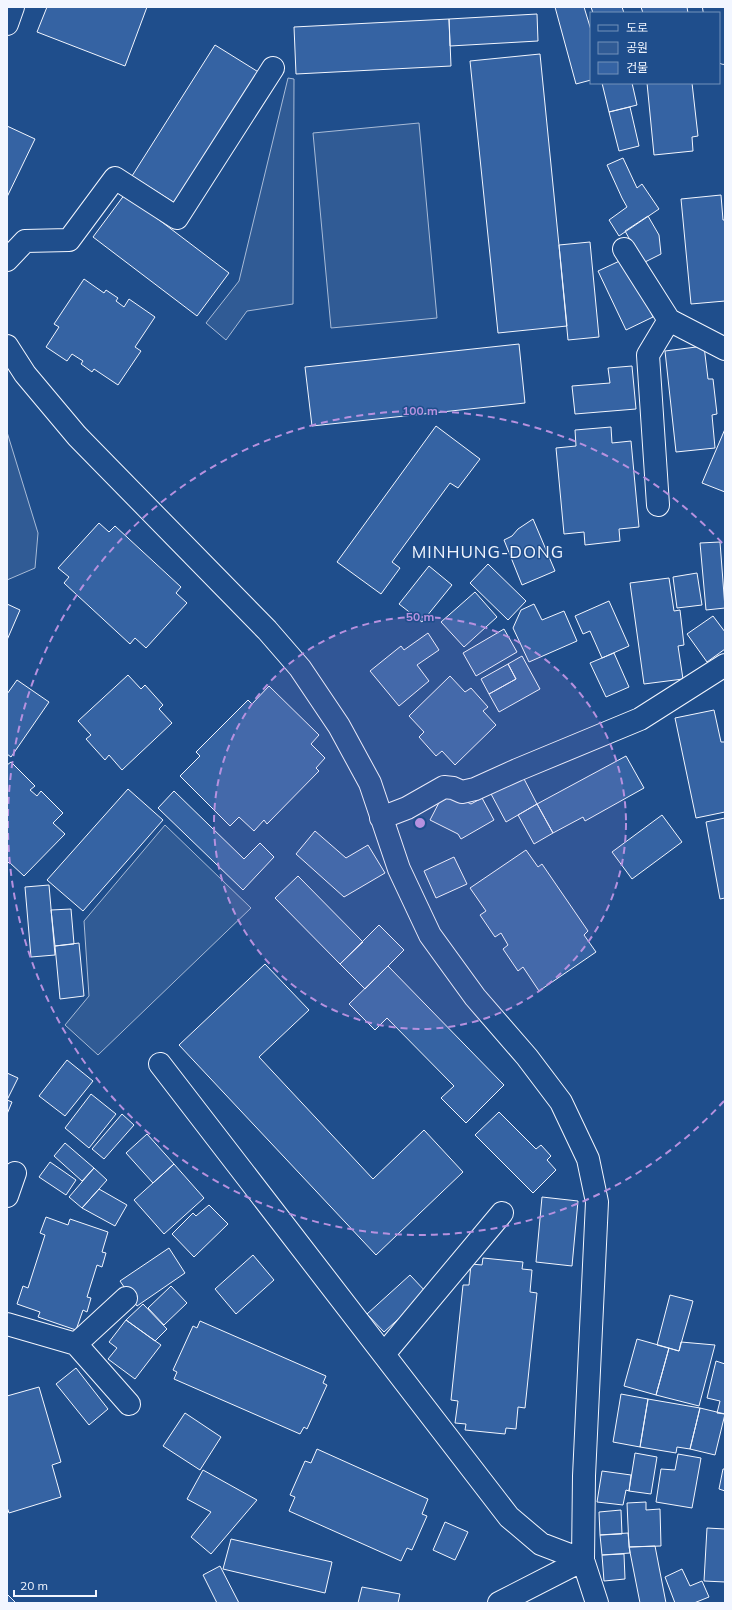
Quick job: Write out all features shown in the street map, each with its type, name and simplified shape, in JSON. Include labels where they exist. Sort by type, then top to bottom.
[{"type":"street","points":[[7,24],[13,7]]},
{"type":"street","points":[[720,32],[725,53]]},
{"type":"street","points":[[7,260],[25,241],[69,240],[115,178],[177,218],[273,68]]},
{"type":"street","points":[[624,249],[669,320],[725,349]]},
{"type":"street","points":[[658,505],[648,355],[669,320]]},
{"type":"street","points":[[7,346],[25,374],[77,436],[267,630],[300,668],[339,726],[370,783],[400,869],[430,935],[475,997],[527,1057],[561,1102],[588,1159],[597,1202],[584,1476],[582,1560],[597,1603]]},
{"type":"street","points":[[382,818],[407,808],[444,787],[454,788],[462,792],[475,789],[640,719],[725,665]]},
{"type":"street","points":[[160,1064],[509,1517],[541,1544],[582,1560]]},
{"type":"street","points":[[7,1196],[16,1173]]},
{"type":"street","points":[[384,1354],[502,1213]]},
{"type":"street","points":[[76,1344],[126,1298]]},
{"type":"street","points":[[7,1324],[76,1344],[130,1404]]},
{"type":"street","points":[[499,1603],[582,1560]]},
{"type":"green space","points":[[288,78],[294,79],[293,304],[247,311],[226,340],[206,323],[239,281]]},
{"type":"green space","points":[[419,123],[437,318],[331,328],[313,133]]},
{"type":"green space","points":[[7,432],[38,533],[35,568],[7,580]]},
{"type":"green space","points":[[165,825],[251,908],[98,1055],[65,1025],[89,996],[84,921]]},
{"type":"building","points":[[47,7],[147,7],[125,66],[37,32]]},
{"type":"building","points":[[555,7],[584,7],[590,27],[590,80],[576,84]]},
{"type":"building","points":[[591,7],[622,7],[624,12],[593,12]]},
{"type":"building","points":[[641,7],[687,7],[688,12],[643,12]]},
{"type":"building","points":[[537,14],[538,41],[450,46],[449,19]]},
{"type":"building","points":[[449,19],[451,66],[296,74],[294,27]]},
{"type":"building","points":[[215,45],[260,73],[178,205],[132,176]]},
{"type":"building","points":[[540,54],[567,326],[498,333],[470,61]]},
{"type":"building","points":[[602,84],[632,84],[637,105],[609,112]]},
{"type":"building","points":[[647,84],[692,84],[698,136],[692,137],[693,151],[654,155]]},
{"type":"building","points":[[630,107],[639,146],[619,151],[609,112]]},
{"type":"building","points":[[7,126],[35,139],[7,197]]},
{"type":"building","points":[[623,158],[637,188],[642,184],[659,209],[619,236],[609,220],[627,207],[607,165]]},
{"type":"building","points":[[125,194],[229,273],[197,316],[93,237]]},
{"type":"building","points":[[721,195],[723,220],[725,220],[725,301],[691,304],[681,199]]},
{"type":"building","points":[[648,216],[659,235],[661,254],[643,263],[625,231]]},
{"type":"building","points":[[590,242],[599,337],[568,340],[559,245]]},
{"type":"building","points":[[626,258],[653,317],[626,330],[598,271]]},
{"type":"building","points":[[84,279],[104,293],[106,290],[118,298],[116,301],[124,307],[129,299],[155,317],[135,347],[141,351],[118,385],[94,369],[92,372],[81,364],[83,361],[72,354],[67,361],[46,347],[59,327],[54,324]]},
{"type":"building","points":[[519,344],[525,403],[312,426],[305,367]]},
{"type":"building","points":[[704,346],[708,379],[713,379],[717,414],[712,415],[715,448],[676,452],[665,351]]},
{"type":"building","points":[[632,366],[636,409],[575,414],[572,386],[610,383],[608,368]]},
{"type":"building","points":[[436,426],[480,459],[458,488],[450,483],[392,562],[400,568],[381,594],[337,562]]},
{"type":"building","points":[[611,427],[612,443],[631,441],[639,527],[619,529],[620,541],[585,545],[584,532],[564,534],[556,448],[576,446],[575,430]]},
{"type":"building","points":[[725,429],[725,492],[702,483]]},
{"type":"building","points":[[533,519],[555,571],[522,585],[504,540],[512,536],[518,529]]},
{"type":"building","points":[[99,523],[109,532],[115,526],[181,587],[176,593],[187,603],[146,648],[135,638],[130,644],[64,583],[69,577],[58,568]]},
{"type":"building","points":[[720,542],[725,608],[706,610],[700,543]]},
{"type":"building","points":[[488,564],[526,601],[508,620],[470,583]]},
{"type":"building","points":[[429,566],[452,585],[422,622],[399,604]]},
{"type":"building","points":[[697,573],[702,605],[677,608],[673,577]]},
{"type":"building","points":[[669,578],[674,611],[680,610],[684,645],[678,646],[683,679],[644,684],[630,583]]},
{"type":"building","points":[[475,592],[497,617],[464,647],[441,622]]},
{"type":"building","points":[[609,601],[629,646],[602,658],[590,631],[583,634],[575,616]]},
{"type":"building","points":[[7,604],[20,610],[7,640]]},
{"type":"building","points":[[534,604],[542,620],[564,611],[577,641],[529,662],[513,628],[521,610]]},
{"type":"building","points":[[713,616],[725,632],[725,649],[707,662],[687,634]]},
{"type":"building","points":[[504,629],[517,652],[476,676],[463,653]]},
{"type":"building","points":[[428,633],[439,650],[417,665],[429,681],[399,706],[370,671],[401,646],[404,650]]},
{"type":"building","points":[[614,653],[629,687],[606,697],[590,663]]},
{"type":"building","points":[[522,656],[540,689],[499,712],[489,694],[516,679],[508,664]]},
{"type":"building","points":[[508,664],[516,679],[489,694],[481,679]]},
{"type":"building","points":[[128,675],[141,689],[145,685],[163,705],[159,709],[172,723],[122,770],[109,755],[105,760],[86,739],[91,735],[78,721]]},
{"type":"building","points":[[450,676],[465,692],[471,688],[488,707],[483,711],[496,725],[455,765],[442,751],[436,756],[419,737],[424,732],[409,716]]},
{"type":"building","points":[[17,680],[49,702],[11,757],[7,754],[7,694]]},
{"type":"building","points":[[269,686],[319,735],[311,744],[325,758],[316,768],[319,771],[267,824],[264,820],[254,831],[239,817],[230,826],[180,776],[200,756],[196,752],[248,700],[252,704]]},
{"type":"building","points":[[714,710],[721,742],[725,742],[725,812],[696,818],[675,718]]},
{"type":"building","points":[[626,756],[644,788],[585,821],[583,817],[553,833],[537,804]]},
{"type":"building","points":[[11,762],[35,786],[30,790],[37,796],[41,791],[63,813],[53,823],[65,834],[24,876],[9,862],[7,864],[7,765]]},
{"type":"building","points":[[522,775],[537,804],[506,822],[490,792]]},
{"type":"building","points":[[128,789],[163,820],[83,911],[47,880]]},
{"type":"building","points":[[174,791],[244,859],[260,843],[274,857],[243,890],[158,808]]},
{"type":"building","points":[[445,791],[471,804],[482,798],[494,820],[461,839],[458,834],[430,820]]},
{"type":"building","points":[[537,804],[553,833],[534,844],[518,815]]},
{"type":"building","points":[[662,815],[682,842],[632,879],[612,852]]},
{"type":"building","points":[[725,818],[725,898],[720,899],[706,822]]},
{"type":"building","points":[[315,831],[346,858],[368,845],[385,873],[344,897],[296,854]]},
{"type":"building","points":[[526,850],[538,867],[542,864],[588,931],[584,935],[596,952],[539,991],[523,967],[518,971],[503,949],[508,945],[501,933],[495,937],[480,915],[486,911],[470,888]]},
{"type":"building","points":[[454,857],[467,884],[436,898],[424,871]]},
{"type":"building","points":[[298,876],[363,942],[340,964],[275,898]]},
{"type":"building","points":[[49,885],[55,955],[31,957],[25,887]]},
{"type":"building","points":[[71,909],[74,944],[55,946],[51,910]]},
{"type":"building","points":[[379,925],[404,950],[365,989],[340,964]]},
{"type":"building","points":[[79,943],[84,996],[60,999],[55,946]]},
{"type":"building","points":[[265,964],[309,1010],[259,1057],[373,1179],[424,1130],[463,1172],[376,1255],[179,1045]]},
{"type":"building","points":[[388,966],[504,1085],[466,1123],[441,1098],[454,1086],[387,1018],[375,1030],[349,1004]]},
{"type":"building","points":[[67,1060],[93,1081],[65,1116],[39,1096]]},
{"type":"building","points":[[7,1073],[18,1078],[7,1100]]},
{"type":"building","points":[[91,1094],[116,1114],[89,1148],[65,1128]]},
{"type":"building","points":[[7,1100],[12,1102],[7,1114]]},
{"type":"building","points":[[499,1112],[536,1149],[541,1145],[551,1156],[547,1160],[556,1170],[533,1193],[475,1135]]},
{"type":"building","points":[[122,1114],[134,1125],[104,1159],[92,1149]]},
{"type":"building","points":[[147,1134],[174,1164],[153,1183],[126,1153]]},
{"type":"building","points":[[65,1143],[94,1168],[82,1181],[54,1156]]},
{"type":"building","points":[[50,1162],[76,1180],[66,1195],[39,1177]]},
{"type":"building","points":[[174,1164],[204,1198],[164,1234],[134,1200]]},
{"type":"building","points":[[94,1168],[107,1180],[82,1208],[69,1197]]},
{"type":"building","points":[[99,1189],[127,1205],[115,1226],[82,1208]]},
{"type":"building","points":[[542,1197],[578,1201],[572,1266],[536,1262]]},
{"type":"building","points":[[209,1205],[228,1224],[194,1257],[172,1234],[193,1213],[196,1216]]},
{"type":"building","points":[[46,1217],[68,1225],[70,1219],[108,1232],[102,1252],[106,1253],[102,1267],[97,1265],[87,1297],[91,1298],[87,1312],[83,1310],[76,1330],[38,1317],[40,1312],[17,1304],[23,1286],[28,1288],[45,1235],[40,1233]]},
{"type":"building","points":[[169,1248],[185,1273],[137,1306],[120,1281]]},
{"type":"building","points":[[253,1255],[274,1280],[236,1314],[215,1289]]},
{"type":"building","points":[[483,1258],[523,1262],[522,1269],[532,1270],[530,1292],[537,1293],[525,1408],[518,1407],[516,1429],[506,1428],[505,1434],[465,1430],[466,1424],[455,1423],[458,1401],[451,1400],[463,1285],[469,1285],[471,1264],[482,1265]]},
{"type":"building","points":[[410,1275],[427,1293],[384,1332],[367,1314]]},
{"type":"building","points":[[171,1286],[187,1303],[164,1325],[148,1308]]},
{"type":"building","points":[[670,1295],[693,1301],[679,1351],[657,1345]]},
{"type":"building","points":[[143,1304],[167,1329],[155,1341],[126,1320]]},
{"type":"building","points":[[126,1320],[161,1345],[135,1379],[108,1359],[117,1348],[109,1342]]},
{"type":"building","points":[[200,1321],[326,1376],[323,1383],[327,1385],[307,1429],[304,1427],[300,1434],[174,1379],[177,1372],[173,1370],[193,1326],[197,1328]]},
{"type":"building","points":[[637,1339],[669,1348],[656,1395],[624,1386]]},
{"type":"building","points":[[681,1342],[715,1345],[699,1406],[656,1395],[669,1348],[679,1351]]},
{"type":"building","points":[[716,1361],[725,1364],[725,1414],[717,1413],[720,1401],[707,1398]]},
{"type":"building","points":[[76,1368],[108,1409],[89,1425],[56,1384]]},
{"type":"building","points":[[39,1387],[61,1462],[52,1465],[61,1497],[9,1513],[7,1507],[7,1396]]},
{"type":"building","points":[[621,1394],[648,1399],[640,1447],[613,1442]]},
{"type":"building","points":[[648,1399],[700,1408],[690,1449],[677,1447],[676,1453],[640,1447]]},
{"type":"building","points":[[700,1408],[725,1414],[715,1455],[690,1449]]},
{"type":"building","points":[[185,1413],[221,1437],[200,1470],[163,1446]]},
{"type":"building","points":[[317,1449],[428,1499],[422,1514],[427,1516],[412,1550],[407,1548],[401,1561],[289,1511],[295,1497],[290,1495],[305,1461],[311,1463]]},
{"type":"building","points":[[635,1453],[657,1457],[651,1494],[629,1491]]},
{"type":"building","points":[[678,1454],[701,1458],[692,1508],[656,1502],[661,1469],[675,1470]]},
{"type":"building","points":[[723,1469],[725,1469],[725,1491],[719,1489]]},
{"type":"building","points":[[203,1470],[257,1500],[211,1554],[191,1537],[211,1512],[187,1499]]},
{"type":"building","points":[[602,1471],[631,1475],[629,1491],[626,1490],[623,1505],[597,1502]]},
{"type":"building","points":[[646,1502],[646,1510],[660,1509],[661,1546],[629,1547],[627,1503]]},
{"type":"building","points":[[621,1510],[622,1534],[600,1535],[599,1512]]},
{"type":"building","points":[[445,1522],[468,1532],[455,1560],[433,1550]]},
{"type":"building","points":[[707,1528],[725,1529],[725,1582],[704,1581]]},
{"type":"building","points":[[628,1533],[630,1553],[602,1555],[600,1535]]},
{"type":"building","points":[[231,1539],[332,1562],[325,1593],[223,1569]]},
{"type":"building","points":[[655,1546],[666,1603],[640,1603],[629,1547]]},
{"type":"building","points":[[624,1554],[625,1579],[604,1581],[602,1555]]},
{"type":"building","points":[[220,1566],[239,1603],[217,1603],[203,1575]]},
{"type":"building","points":[[682,1569],[690,1586],[702,1581],[709,1597],[694,1603],[675,1603],[665,1577]]},
{"type":"building","points":[[362,1587],[400,1594],[398,1603],[358,1603]]},
{"type":"building","points":[[7,1594],[16,1603],[7,1603]]},
{"type":"district","name":"MINHUNG-DONG","points":[[488,551]]}]
